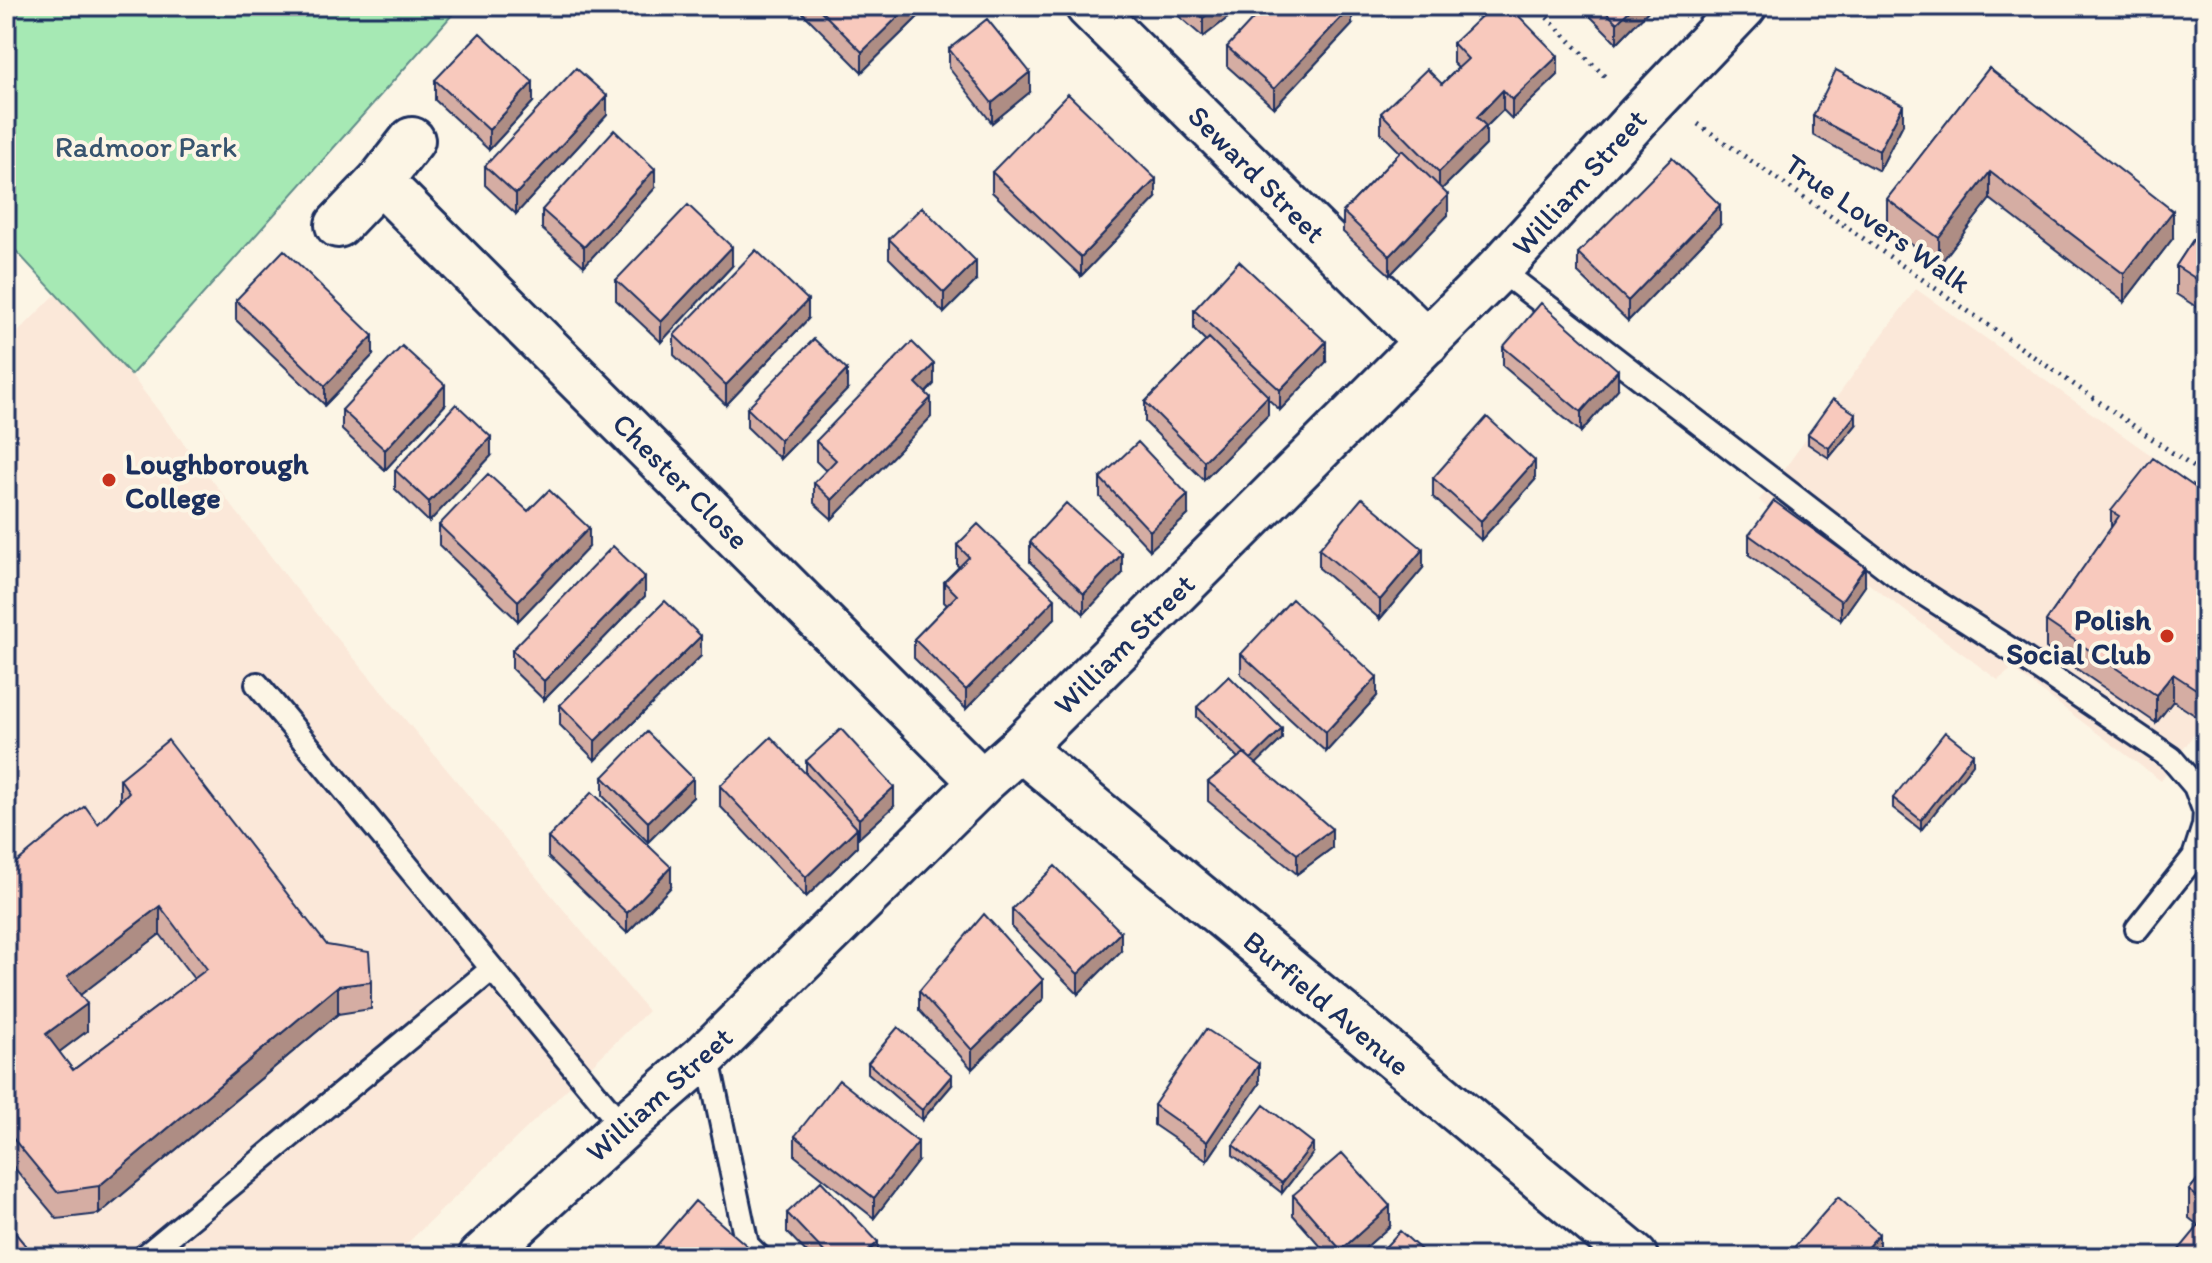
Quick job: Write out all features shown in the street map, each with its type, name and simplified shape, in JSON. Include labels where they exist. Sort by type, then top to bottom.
[{"type":"street","name":"Seward Street","points":[[1088,6],[1427,342]]},
{"type":"street","name":"William Street","points":[[481,1257],[707,1054],[1020,748],[1499,269],[1744,6]]},
{"type":"street","points":[[338,225],[380,181],[412,140]]},
{"type":"street","name":"Chester Close","points":[[380,181],[982,782]]},
{"type":"street","name":"Burfield Avenue","points":[[1020,748],[1635,1257]]},
{"type":"lane","points":[[1499,269],[1901,579],[2171,758],[2195,786],[2205,812],[2204,826],[2194,857],[2137,929]]},
{"type":"lane","points":[[257,684],[623,1127]]},
{"type":"lane","points":[[144,1257],[492,969]]},
{"type":"lane","points":[[707,1054],[747,1245],[759,1257]]},
{"type":"path","points":[[1536,6],[1641,114]]},
{"type":"path","name":"True Lovers Walk","points":[[1641,114],[1663,114],[1693,121],[2206,476]]},
{"type":"shaded area","points":[[1916,289],[2206,494],[2206,717],[2161,781],[2012,669],[1998,680],[1759,500]]},
{"type":"shaded area","points":[[56,294],[131,375],[293,585],[648,1011],[393,1257],[6,1257],[6,344]]},
{"type":"green space","name":"Radmoor Park","points":[[6,6],[460,6],[131,375],[6,240]]},
{"type":"building","points":[[816,6],[909,6],[862,52]]},
{"type":"building","points":[[1190,6],[1218,6],[1203,18]]},
{"type":"building","points":[[1265,6],[1352,6],[1274,89],[1227,47]]},
{"type":"building","points":[[1492,6],[1509,6],[1558,56],[1512,100],[1503,90],[1477,117],[1486,126],[1439,172],[1381,113],[1427,69],[1442,84],[1468,59],[1453,43]]},
{"type":"building","points":[[1600,6],[1634,6],[1617,23]]},
{"type":"building","points":[[987,19],[1030,72],[992,103],[949,49]]},
{"type":"building","points":[[480,33],[533,82],[489,130],[435,80]]},
{"type":"building","points":[[576,68],[607,96],[516,194],[485,166]]},
{"type":"building","points":[[1989,68],[2173,211],[2124,274],[1990,172],[1939,238],[1887,199]]},
{"type":"building","points":[[1836,70],[1903,105],[1879,151],[1813,116]]},
{"type":"building","points":[[1068,94],[1156,179],[1081,257],[992,172]]},
{"type":"building","points":[[614,130],[655,169],[584,247],[542,210]]},
{"type":"building","points":[[1402,150],[1448,195],[1390,256],[1343,212]]},
{"type":"building","points":[[1672,158],[1720,205],[1628,301],[1578,253]]},
{"type":"building","points":[[688,205],[732,247],[661,322],[616,280]]},
{"type":"building","points":[[922,207],[976,261],[944,293],[889,239]]},
{"type":"building","points":[[2206,220],[2206,285],[2176,266]]},
{"type":"building","points":[[284,250],[373,336],[325,386],[236,300]]},
{"type":"building","points":[[756,250],[808,300],[726,385],[674,335]]},
{"type":"building","points":[[1239,261],[1326,342],[1280,390],[1194,310]]},
{"type":"building","points":[[1541,303],[1618,370],[1581,412],[1503,347]]},
{"type":"building","points":[[1209,338],[1268,396],[1204,461],[1145,402]]},
{"type":"building","points":[[814,339],[847,370],[780,440],[747,408]]},
{"type":"building","points":[[912,342],[934,364],[916,383],[931,398],[832,500],[814,483],[836,460],[816,441]]},
{"type":"building","points":[[402,346],[445,385],[385,450],[342,410]]},
{"type":"building","points":[[1833,399],[1856,414],[1829,448],[1808,434]]},
{"type":"building","points":[[456,404],[491,437],[429,502],[395,470]]},
{"type":"building","points":[[1487,417],[1535,461],[1481,521],[1433,478]]},
{"type":"building","points":[[2206,423],[2206,441],[2198,435]]},
{"type":"building","points":[[1138,442],[1188,495],[1150,531],[1100,478]]},
{"type":"building","points":[[2153,458],[2206,495],[2206,681],[2199,691],[2173,674],[2156,695],[2046,621],[2119,516],[2111,511]]},
{"type":"building","points":[[488,474],[528,511],[549,490],[589,528],[518,601],[439,525]]},
{"type":"building","points":[[1362,498],[1423,549],[1380,600],[1319,549]]},
{"type":"building","points":[[1774,501],[1865,567],[1841,601],[1749,535]]},
{"type":"building","points":[[1066,503],[1122,554],[1084,594],[1030,542]]},
{"type":"building","points":[[978,524],[1055,599],[966,690],[914,639],[957,595],[944,582],[969,557],[957,545]]},
{"type":"building","points":[[613,546],[645,577],[544,681],[512,650]]},
{"type":"building","points":[[1292,599],[1377,677],[1326,732],[1241,654]]},
{"type":"building","points":[[665,601],[701,636],[595,741],[560,705]]},
{"type":"building","points":[[1229,676],[1282,729],[1251,759],[1197,707]]},
{"type":"building","points":[[841,729],[894,787],[859,819],[806,761]]},
{"type":"building","points":[[647,732],[693,778],[648,822],[603,777]]},
{"type":"building","points":[[1945,732],[1973,754],[1921,820],[1893,798]]},
{"type":"building","points":[[771,737],[857,828],[806,877],[720,786]]},
{"type":"building","points":[[168,740],[327,945],[369,952],[371,982],[338,986],[99,1186],[57,1192],[6,1130],[6,871],[85,806],[98,824],[129,792],[120,779]],"holes":[[[160,906],[207,969],[73,1070],[46,1034],[87,1004],[67,977]]]},
{"type":"building","points":[[1244,753],[1332,829],[1297,854],[1208,782]]},
{"type":"building","points":[[592,792],[671,867],[627,913],[548,838]]},
{"type":"building","points":[[1055,866],[1121,932],[1078,974],[1012,909]]},
{"type":"building","points":[[984,914],[1043,980],[972,1050],[919,991]]},
{"type":"building","points":[[898,1027],[952,1075],[922,1110],[868,1063]]},
{"type":"building","points":[[1206,1029],[1259,1064],[1207,1142],[1154,1105]]},
{"type":"building","points":[[839,1080],[918,1142],[874,1198],[795,1136]]},
{"type":"building","points":[[1264,1105],[1313,1143],[1282,1183],[1233,1145]]},
{"type":"building","points":[[1342,1153],[1390,1206],[1341,1250],[1293,1195]]},
{"type":"building","points":[[2206,1169],[2206,1204],[2189,1190]]},
{"type":"building","points":[[821,1181],[878,1242],[862,1257],[829,1257],[787,1213]]},
{"type":"building","points":[[1838,1197],[1879,1234],[1859,1257],[1798,1257],[1791,1251]]},
{"type":"building","points":[[695,1201],[760,1257],[654,1257],[650,1253]]},
{"type":"building","points":[[2206,1217],[2206,1257],[2173,1257]]},
{"type":"building","points":[[12,1229],[35,1257],[6,1257],[6,1234]]},
{"type":"building","points":[[1400,1231],[1429,1257],[1376,1257]]},
{"type":"place","name":"Loughborough College","points":[[109,480]]},
{"type":"place","name":"Polish Social Club","points":[[2167,636]]}]
